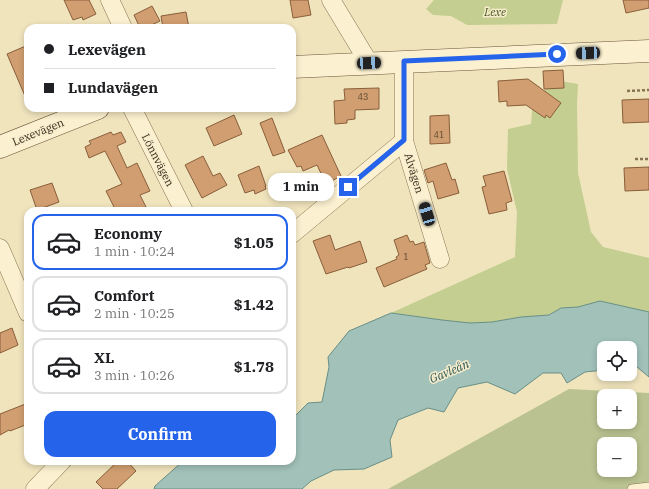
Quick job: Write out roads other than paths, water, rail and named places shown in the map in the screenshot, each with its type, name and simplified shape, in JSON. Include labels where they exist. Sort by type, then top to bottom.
[{"type":"street","points":[[110,0],[121,24]]},
{"type":"street","points":[[331,0],[369,63]]},
{"type":"street","points":[[296,67],[649,51]]},
{"type":"street","name":"Alvägen","points":[[404,61],[404,140],[440,259]]},
{"type":"street","name":"Lexevägen","points":[[0,149],[88,112]]},
{"type":"street","name":"Lönnvägen","points":[[134,112],[182,207]]},
{"type":"street","points":[[296,231],[404,140]]},
{"type":"street","points":[[0,248],[24,304]]},
{"type":"street","points":[[35,489],[58,465]]},
{"type":"lane","points":[[632,489],[649,487]]},
{"type":"water","name":"Gavleån","points":[[600,301],[649,312],[649,377],[637,367],[637,341],[597,341],[597,371],[585,372],[567,383],[561,373],[543,373],[515,394],[487,382],[458,388],[444,412],[428,408],[398,420],[390,440],[392,457],[364,469],[334,470],[311,481],[302,489],[154,489],[155,486],[179,465],[296,465],[296,415],[308,403],[322,402],[329,367],[328,357],[349,331],[391,313],[470,323],[492,322],[521,317],[549,315],[561,308],[578,307]]},
{"type":"park label","name":"Lexe","points":[[495,12]]}]
